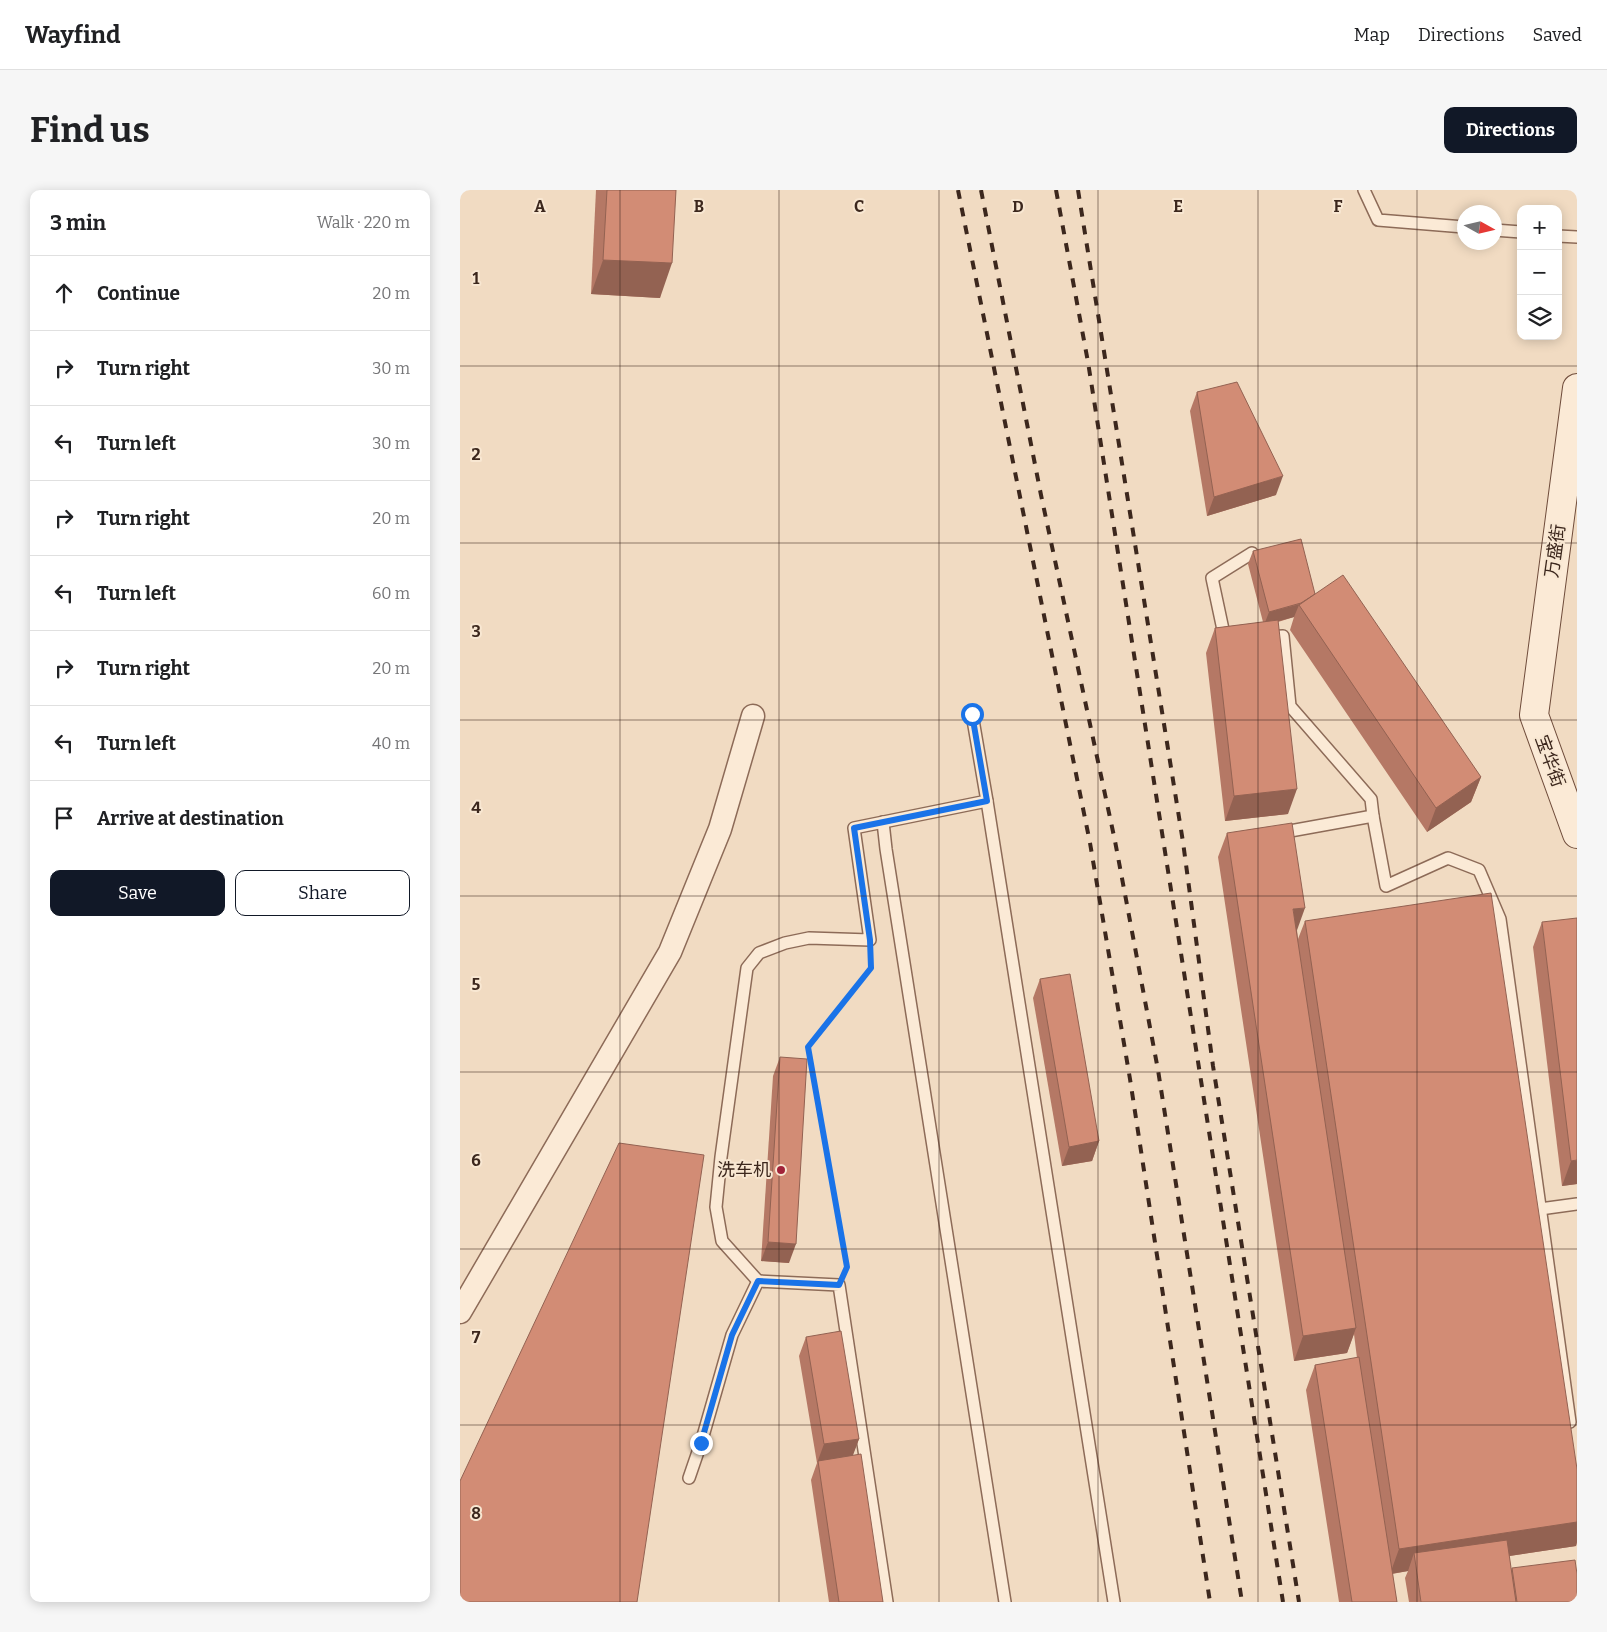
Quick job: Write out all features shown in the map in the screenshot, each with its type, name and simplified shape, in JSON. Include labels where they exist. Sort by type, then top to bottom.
[{"type":"street","name":"万盛街","points":[[1534,715],[1577,388]]},
{"type":"street","name":"宝华街","points":[[1534,715],[1577,834]]},
{"type":"street","points":[[460,1312],[670,952],[720,828],[753,716]]},
{"type":"lane","points":[[1364,190],[1378,220],[1457,226]]},
{"type":"lane","points":[[1502,231],[1517,232]]},
{"type":"lane","points":[[1562,236],[1577,237]]},
{"type":"lane","points":[[1234,639],[1224,640],[1212,578],[1252,553]]},
{"type":"lane","points":[[1254,638],[1284,636],[1290,706],[1371,799],[1386,886],[1448,858],[1479,870],[1500,919],[1572,1434]]},
{"type":"lane","points":[[972,714],[1114,1602]]},
{"type":"lane","points":[[887,1602],[839,1285],[758,1281],[722,1241],[716,1207],[721,1157],[747,968],[759,952],[785,943],[810,938],[870,940],[854,828],[987,801]]},
{"type":"lane","points":[[1269,834],[1373,816]]},
{"type":"lane","points":[[883,822],[1005,1602]]},
{"type":"lane","points":[[1540,1209],[1577,1204]]},
{"type":"lane","points":[[689,1478],[732,1335],[758,1281]]},
{"type":"path","points":[[839,1285],[847,1267],[808,1047],[871,968],[870,940]]},
{"type":"building","points":[[607,190],[676,190],[672,263],[603,260]]},
{"type":"building","points":[[1237,382],[1283,476],[1214,497],[1197,392]]},
{"type":"building","points":[[1301,539],[1315,594],[1301,603],[1269,612],[1253,551]]},
{"type":"building","points":[[1343,575],[1481,777],[1436,808],[1299,605]]},
{"type":"building","points":[[1278,620],[1297,789],[1234,796],[1215,628]]},
{"type":"building","points":[[1292,823],[1305,908],[1293,909],[1356,1328],[1303,1336],[1227,833]]},
{"type":"building","points":[[1491,893],[1577,1469],[1577,1522],[1399,1549],[1305,921]]},
{"type":"building","points":[[1577,918],[1577,1160],[1571,1161],[1542,922]]},
{"type":"building","points":[[1070,974],[1099,1141],[1069,1147],[1040,979]]},
{"type":"building","name":"洗车机","points":[[780,1057],[807,1059],[796,1244],[768,1242]]},
{"type":"building","points":[[619,1143],[704,1155],[637,1602],[460,1602],[460,1481]]},
{"type":"building","points":[[841,1331],[859,1439],[824,1444],[806,1337]]},
{"type":"building","points":[[1359,1357],[1397,1602],[1352,1602],[1315,1365]]},
{"type":"building","points":[[861,1454],[883,1602],[839,1602],[818,1461]]},
{"type":"building","points":[[1507,1540],[1516,1602],[1421,1602],[1414,1553]]},
{"type":"building","points":[[1575,1560],[1577,1602],[1517,1602],[1512,1568]]},
{"type":"railway","points":[[958,190],[1090,843],[1130,1079],[1210,1602]]},
{"type":"railway","points":[[981,190],[1041,495],[1115,841],[1158,1070],[1242,1602]]},
{"type":"railway","points":[[1056,190],[1088,362],[1283,1602]]},
{"type":"railway","points":[[1078,190],[1183,842],[1213,1066],[1299,1602]]},
{"type":"place","name":"洗车机","points":[[781,1170]]},
{"type":"route","points":[[701,1443],[732,1335],[758,1281],[839,1285],[847,1267],[808,1047],[871,968],[870,940],[854,828],[987,801],[972,714]]}]
